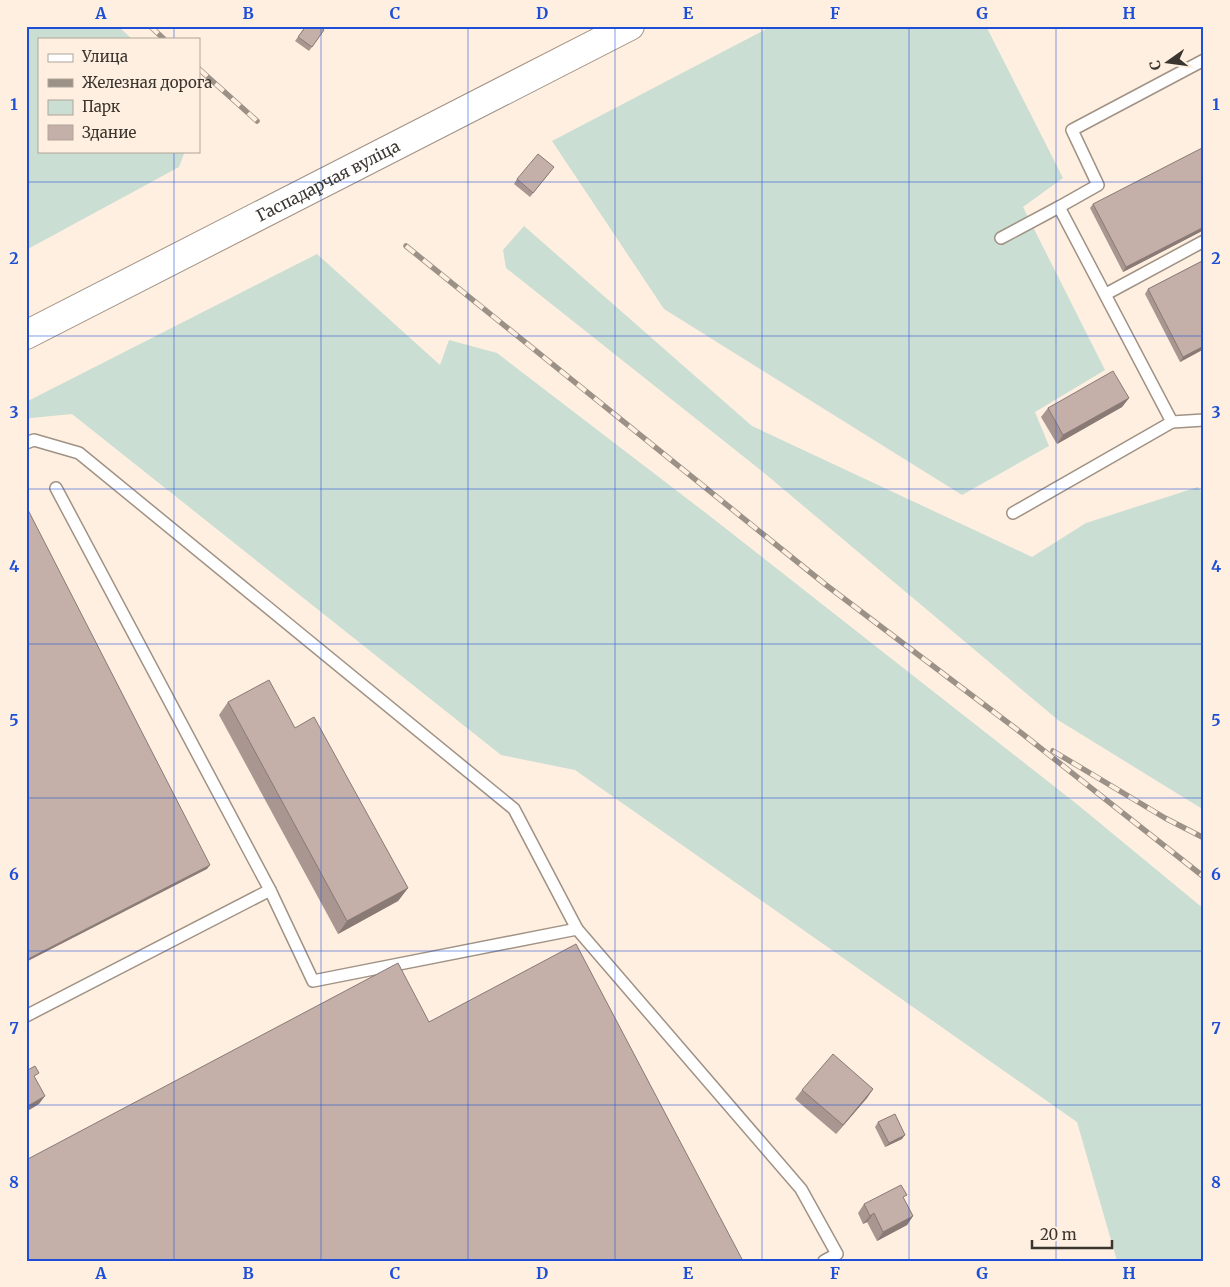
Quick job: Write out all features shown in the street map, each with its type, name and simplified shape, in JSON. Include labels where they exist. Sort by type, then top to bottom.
[{"type":"street","name":"Гаспадарчая вуліца","points":[[26,335],[630,26]]},
{"type":"lane","points":[[1001,238],[1098,185],[1072,130],[1204,60]]},
{"type":"lane","points":[[1059,208],[1172,422]]},
{"type":"lane","points":[[1106,294],[1204,241]]},
{"type":"lane","points":[[1013,512],[1172,422],[1204,420]]},
{"type":"lane","points":[[26,443],[34,440],[79,453],[514,809],[577,929],[801,1189],[837,1254],[824,1261]]},
{"type":"lane","points":[[56,488],[270,890],[312,981],[577,929]]},
{"type":"lane","points":[[26,1016],[270,890]]},
{"type":"green space","points":[[26,26],[118,26],[131,38],[38,38],[38,152],[185,152],[179,167],[26,250]]},
{"type":"green space","points":[[772,26],[986,26],[1063,178],[1023,207],[1105,370],[1035,412],[1049,446],[962,495],[664,309],[552,141]]},
{"type":"green space","points":[[524,226],[752,426],[1032,557],[1086,523],[1198,487],[1204,496],[1204,810],[1058,720],[763,472],[506,268],[503,250]]},
{"type":"green space","points":[[317,254],[440,365],[449,340],[497,353],[711,517],[1078,805],[1204,909],[1204,1259],[1200,1261],[1117,1261],[1077,1122],[575,770],[501,755],[72,414],[26,420],[26,402]]},
{"type":"building","points":[[306,26],[318,26],[324,30],[312,47],[298,37]]},
{"type":"building","points":[[1204,147],[1204,227],[1126,267],[1093,204]]},
{"type":"building","points":[[538,154],[554,167],[533,193],[517,179]]},
{"type":"building","points":[[1204,260],[1204,346],[1183,357],[1148,289]]},
{"type":"building","points":[[1113,371],[1129,398],[1063,435],[1048,408]]},
{"type":"building","points":[[26,506],[210,865],[26,960]]},
{"type":"building","points":[[269,680],[295,728],[314,717],[408,888],[347,921],[228,702]]},
{"type":"building","points":[[576,944],[743,1261],[26,1261],[26,1160],[398,963],[429,1022]]},
{"type":"building","points":[[833,1054],[873,1089],[843,1125],[802,1090]]},
{"type":"building","points":[[35,1066],[39,1073],[34,1076],[45,1096],[26,1107],[26,1071]]},
{"type":"building","points":[[895,1114],[905,1135],[889,1143],[878,1122]]},
{"type":"building","points":[[901,1185],[907,1195],[903,1197],[913,1216],[883,1232],[874,1213],[870,1216],[864,1204]]},
{"type":"railway","points":[[150,26],[163,38]]},
{"type":"railway","points":[[200,70],[257,121]]},
{"type":"railway","points":[[406,246],[826,585],[1015,728],[1204,877]]},
{"type":"railway","points":[[1053,751],[1165,818],[1204,838]]}]
